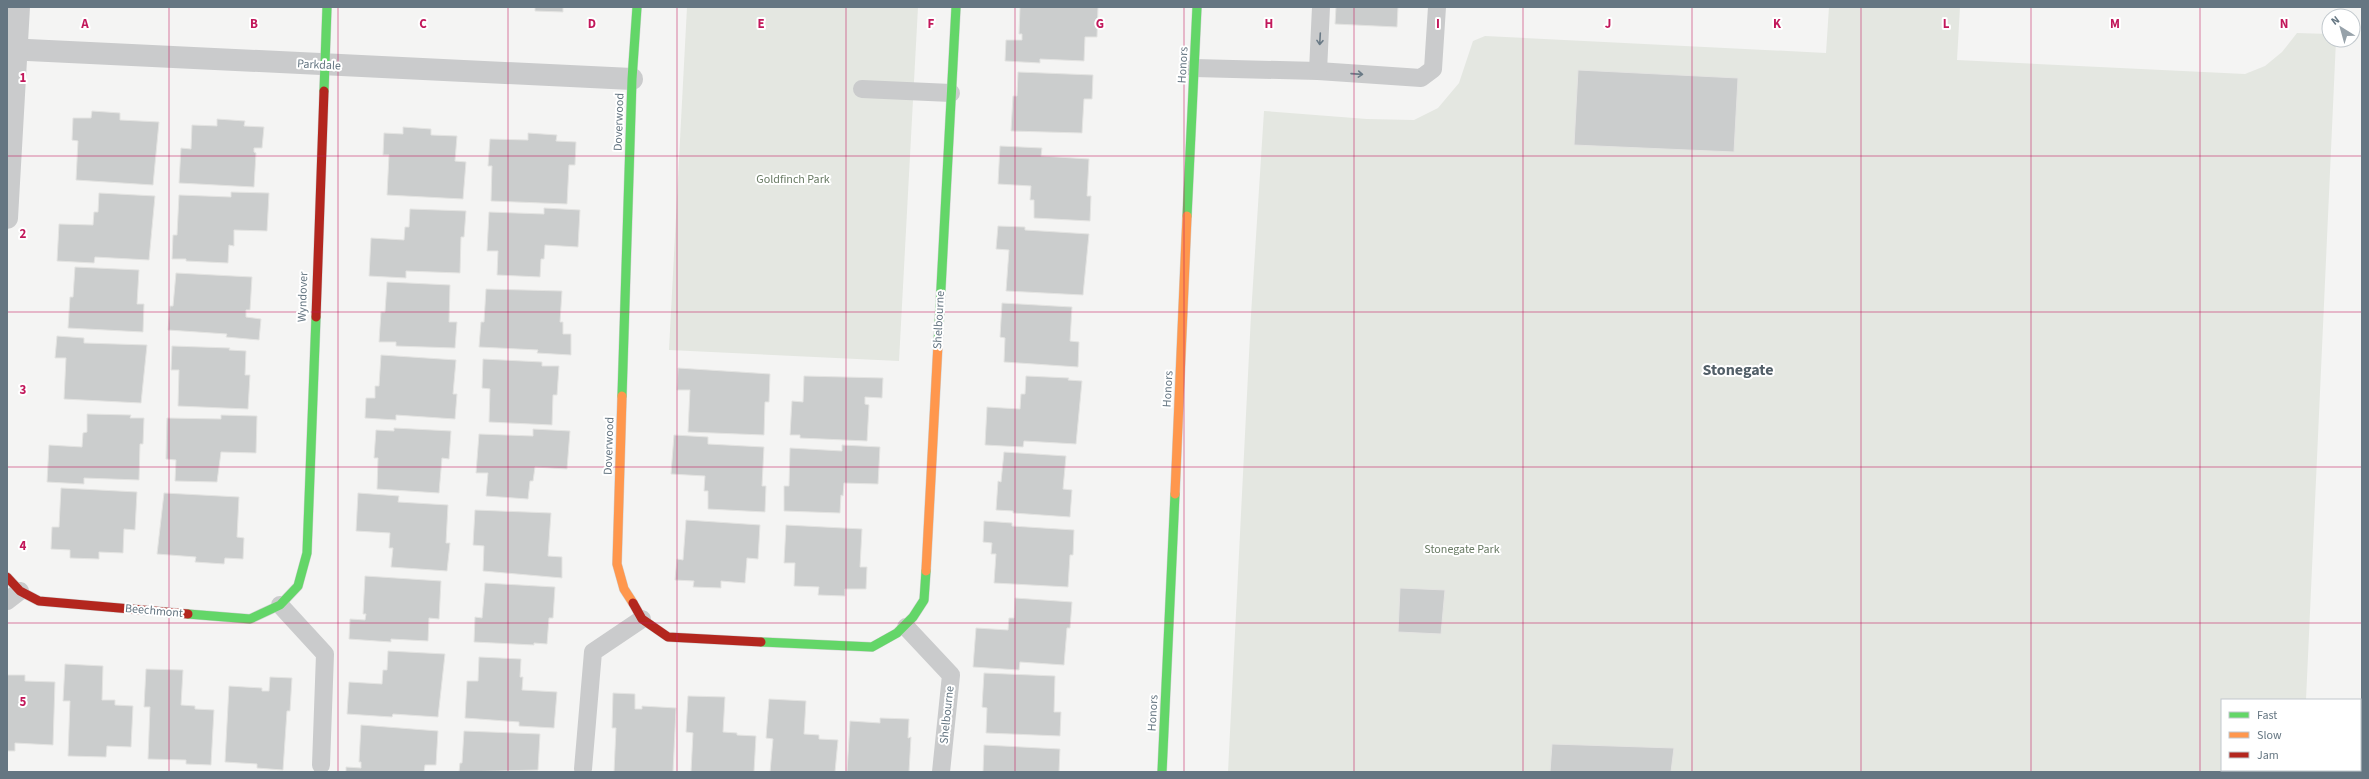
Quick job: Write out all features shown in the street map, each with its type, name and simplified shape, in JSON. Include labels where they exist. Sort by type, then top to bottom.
[{"type":"street","points":[[7,218],[12,50],[19,7]]},
{"type":"street","name":"Wyndover","points":[[298,586],[307,554],[327,7]]},
{"type":"street","name":"Doverwood","points":[[637,7],[632,79],[617,564],[624,590],[642,619],[668,637],[872,647],[900,632]]},
{"type":"street","name":"Shelbourne","points":[[900,632],[911,623],[924,600],[956,7]]},
{"type":"street","name":"Honors","points":[[1162,772],[1197,7]]},
{"type":"street","name":"Parkdale","points":[[12,50],[324,66],[632,79]]},
{"type":"street","name":"Beechmont","points":[[7,577],[13,596],[39,601],[250,619],[280,605],[298,586]]},
{"type":"lane","points":[[1318,71],[1321,7]]},
{"type":"lane","points":[[1194,68],[1318,71],[1421,78],[1433,69],[1437,7]]},
{"type":"lane","points":[[862,89],[951,93]]},
{"type":"lane","points":[[280,605],[325,654],[321,765]]},
{"type":"lane","points":[[583,769],[593,652],[642,619]]},
{"type":"lane","name":"Shelbourne","points":[[900,632],[951,675],[941,772]]},
{"type":"green space","name":"Goldfinch Park","points":[[687,7],[918,7],[899,361],[669,350]]},
{"type":"green space","name":"Stonegate Park","points":[[1829,7],[1960,7],[1957,60],[2245,74],[2265,66],[2282,52],[2297,33],[2321,34],[2321,48],[2336,48],[2306,699],[2221,699],[2221,771],[2303,772],[1228,772],[1251,315],[1264,111],[1367,119],[1414,120],[1438,108],[1459,83],[1473,41],[1485,36],[1826,53]]},
{"type":"building","points":[[535,7],[563,7],[563,12],[535,11]]},
{"type":"building","points":[[1020,7],[1098,7],[1097,37],[1085,37],[1084,61],[1040,59],[1040,63],[1005,61],[1006,40],[1022,40],[1022,34],[1019,34]]},
{"type":"building","points":[[1336,7],[1398,7],[1397,27],[1335,24]]},
{"type":"building","points":[[1578,70],[1738,78],[1734,152],[1574,145]]},
{"type":"building","points":[[1018,72],[1093,75],[1092,99],[1084,99],[1082,133],[1011,131],[1013,96],[1017,96]]},
{"type":"building","points":[[92,111],[120,113],[120,120],[159,122],[153,185],[76,180],[78,141],[72,140],[73,118],[91,118]]},
{"type":"building","points":[[217,119],[245,121],[244,126],[264,127],[262,148],[254,148],[254,152],[256,153],[254,187],[179,183],[181,148],[191,149],[192,125],[217,126]]},
{"type":"building","points":[[403,127],[431,129],[431,135],[457,136],[455,161],[466,162],[463,199],[387,195],[389,155],[383,155],[384,133],[403,134]]},
{"type":"building","points":[[528,133],[557,135],[556,141],[576,142],[575,165],[569,165],[567,204],[491,201],[492,166],[488,166],[490,139],[528,140]]},
{"type":"building","points":[[1000,146],[1042,148],[1041,156],[1089,159],[1087,196],[1091,196],[1090,221],[1034,218],[1034,200],[1030,200],[1031,186],[998,184]]},
{"type":"building","points":[[231,192],[269,193],[267,231],[234,230],[234,246],[229,245],[228,263],[172,259],[173,235],[177,235],[179,195],[231,197]]},
{"type":"building","points":[[99,193],[155,196],[149,260],[95,257],[94,263],[57,261],[59,224],[93,225],[94,212],[98,212]]},
{"type":"building","points":[[544,208],[580,210],[578,247],[545,245],[544,259],[541,259],[540,277],[497,275],[498,251],[487,251],[489,212],[544,214]]},
{"type":"building","points":[[410,209],[466,211],[464,237],[461,237],[460,273],[406,271],[406,278],[369,276],[371,238],[404,240],[405,227],[409,227]]},
{"type":"building","points":[[998,226],[1025,227],[1025,230],[1089,234],[1083,295],[1006,291],[1009,250],[996,249]]},
{"type":"building","points":[[75,267],[139,270],[137,304],[144,304],[143,332],[68,328],[70,297],[73,297]]},
{"type":"building","points":[[176,273],[252,277],[250,310],[246,310],[246,317],[261,319],[259,340],[226,337],[227,334],[168,330],[170,306],[173,306]]},
{"type":"building","points":[[387,282],[450,285],[449,322],[457,322],[455,348],[396,346],[396,342],[379,342],[381,312],[385,312]]},
{"type":"building","points":[[486,289],[562,291],[560,322],[563,322],[563,334],[571,334],[571,355],[537,353],[538,350],[479,347],[481,322],[484,322]]},
{"type":"building","points":[[1002,303],[1072,307],[1070,341],[1079,342],[1078,367],[1004,362],[1005,338],[1000,337]]},
{"type":"building","points":[[57,336],[84,338],[84,343],[147,345],[141,403],[64,399],[66,358],[55,358]]},
{"type":"building","points":[[172,346],[230,348],[229,350],[246,351],[245,375],[250,375],[248,409],[178,406],[179,370],[171,370]]},
{"type":"building","points":[[381,355],[456,360],[453,394],[457,394],[455,419],[396,415],[396,420],[365,418],[366,398],[375,398],[375,386],[379,386]]},
{"type":"building","points":[[483,359],[542,362],[542,366],[559,366],[557,395],[553,395],[552,425],[489,422],[490,389],[482,388]]},
{"type":"building","points":[[678,368],[770,374],[769,402],[765,402],[764,435],[688,432],[690,390],[677,390]]},
{"type":"building","points":[[804,376],[883,378],[882,398],[865,397],[865,404],[869,405],[867,441],[800,438],[800,435],[790,435],[792,401],[803,402]]},
{"type":"building","points":[[1026,376],[1069,378],[1068,380],[1082,381],[1076,444],[1024,441],[1023,447],[985,445],[987,407],[1020,409],[1021,394],[1025,394]]},
{"type":"building","points":[[87,414],[131,415],[130,418],[144,418],[143,444],[140,444],[139,480],[84,478],[84,484],[47,482],[49,445],[82,447],[83,433],[87,432]]},
{"type":"building","points":[[221,415],[257,416],[256,453],[221,452],[217,482],[175,481],[176,460],[166,459],[167,418],[221,419]]},
{"type":"building","points":[[394,428],[451,431],[449,459],[442,458],[439,493],[377,489],[378,458],[374,458],[376,430],[394,431]]},
{"type":"building","points":[[533,429],[570,431],[567,469],[535,467],[533,481],[530,481],[528,499],[486,496],[488,473],[476,473],[479,434],[533,436]]},
{"type":"building","points":[[674,435],[708,437],[708,444],[764,447],[762,486],[766,486],[765,512],[708,509],[708,491],[704,491],[705,476],[671,474]]},
{"type":"building","points":[[842,445],[880,447],[878,484],[844,483],[843,496],[841,495],[840,513],[784,511],[784,486],[789,486],[790,448],[842,451]]},
{"type":"building","points":[[1004,452],[1066,456],[1063,489],[1072,490],[1070,517],[1013,513],[1013,511],[996,510],[998,481],[1001,482]]},
{"type":"building","points":[[61,488],[137,492],[135,530],[124,529],[123,553],[99,552],[99,559],[70,558],[70,550],[51,549],[52,527],[59,527]]},
{"type":"building","points":[[164,493],[239,497],[237,537],[244,538],[243,559],[225,558],[224,564],[195,562],[196,557],[157,554]]},
{"type":"building","points":[[358,493],[399,496],[398,502],[448,505],[446,543],[450,543],[447,571],[391,567],[393,548],[389,548],[390,533],[356,531]]},
{"type":"building","points":[[475,510],[551,513],[548,556],[562,557],[562,578],[483,571],[484,546],[473,545]]},
{"type":"building","points":[[686,520],[760,525],[758,559],[747,558],[745,583],[721,581],[721,588],[693,587],[694,581],[675,580],[677,559],[683,560]]},
{"type":"building","points":[[984,521],[1012,523],[1012,526],[1074,530],[1073,555],[1070,555],[1068,587],[994,583],[996,554],[991,554],[992,543],[983,542]]},
{"type":"building","points":[[786,525],[862,529],[860,567],[867,567],[866,589],[845,589],[845,596],[818,595],[819,587],[794,586],[795,563],[784,563]]},
{"type":"building","points":[[365,576],[441,581],[439,619],[429,618],[428,641],[391,639],[391,642],[349,639],[350,619],[365,620],[366,614],[363,614]]},
{"type":"building","points":[[485,583],[555,587],[553,618],[549,618],[547,644],[534,643],[534,645],[474,642],[475,617],[482,618]]},
{"type":"building","points":[[1400,588],[1445,590],[1441,634],[1398,632]]},
{"type":"building","points":[[1015,598],[1072,602],[1070,628],[1067,628],[1064,665],[1020,662],[1019,670],[973,667],[976,628],[1008,630],[1009,618],[1014,618]]},
{"type":"building","points":[[388,651],[445,654],[438,717],[393,714],[392,717],[347,714],[349,682],[382,684],[383,670],[387,670]]},
{"type":"building","points":[[479,657],[521,659],[520,677],[523,677],[522,690],[557,692],[554,728],[519,726],[519,722],[465,718],[467,681],[478,681]]},
{"type":"building","points":[[65,664],[103,666],[102,700],[115,700],[115,705],[133,706],[131,747],[107,746],[106,757],[68,756],[70,701],[63,701]]},
{"type":"building","points":[[146,669],[183,670],[181,705],[195,706],[195,709],[214,710],[211,765],[186,764],[186,760],[148,759],[150,707],[144,707]]},
{"type":"building","points":[[984,673],[1055,676],[1054,712],[1061,712],[1060,736],[986,733],[987,708],[982,707]]},
{"type":"building","points":[[7,675],[25,675],[25,681],[55,682],[53,745],[15,743],[15,751],[7,751]]},
{"type":"building","points":[[270,677],[292,678],[290,711],[287,711],[283,770],[257,768],[257,764],[225,762],[229,686],[262,688],[262,691],[269,691]]},
{"type":"building","points":[[613,693],[635,694],[635,709],[642,709],[642,706],[676,708],[673,772],[614,772],[616,728],[612,728]]},
{"type":"building","points":[[688,696],[725,697],[723,732],[737,733],[737,735],[756,736],[754,772],[691,772],[693,733],[686,732]]},
{"type":"building","points":[[769,699],[806,701],[804,734],[819,735],[819,739],[838,740],[835,772],[770,772],[773,739],[766,738]]},
{"type":"building","points":[[880,718],[909,719],[908,738],[911,737],[909,772],[847,772],[850,721],[880,723]]},
{"type":"building","points":[[361,725],[438,731],[436,765],[425,765],[424,772],[346,772],[346,767],[361,768],[361,762],[359,762]]},
{"type":"building","points":[[464,731],[540,734],[538,770],[459,772],[460,763],[462,763]]},
{"type":"building","points":[[1552,744],[1674,748],[1671,772],[1550,772]]},
{"type":"building","points":[[984,745],[1060,749],[1059,772],[983,772]]},
{"type":"traffic: fast","points":[[324,91],[327,7]]},
{"type":"traffic: fast","points":[[622,396],[632,79],[637,7]]},
{"type":"traffic: fast","points":[[938,344],[956,7]]},
{"type":"traffic: fast","points":[[1187,216],[1197,7]]},
{"type":"traffic: fast","points":[[188,614],[250,619],[280,605],[298,586],[307,553],[316,317]]},
{"type":"traffic: fast","points":[[1162,772],[1175,494]]},
{"type":"traffic: fast","points":[[761,642],[872,647],[897,633],[913,617],[924,600],[926,571]]},
{"type":"traffic: slow","points":[[1175,494],[1187,216]]},
{"type":"traffic: slow","points":[[926,571],[938,344]]},
{"type":"traffic: slow","points":[[622,396],[617,564],[624,589],[633,603]]},
{"type":"traffic: jam","points":[[316,317],[324,91]]},
{"type":"traffic: jam","points":[[7,577],[20,591],[39,601],[188,614]]},
{"type":"traffic: jam","points":[[633,603],[642,619],[668,637],[761,642]]},
{"type":"district","name":"Stonegate","points":[[1738,370]]}]
